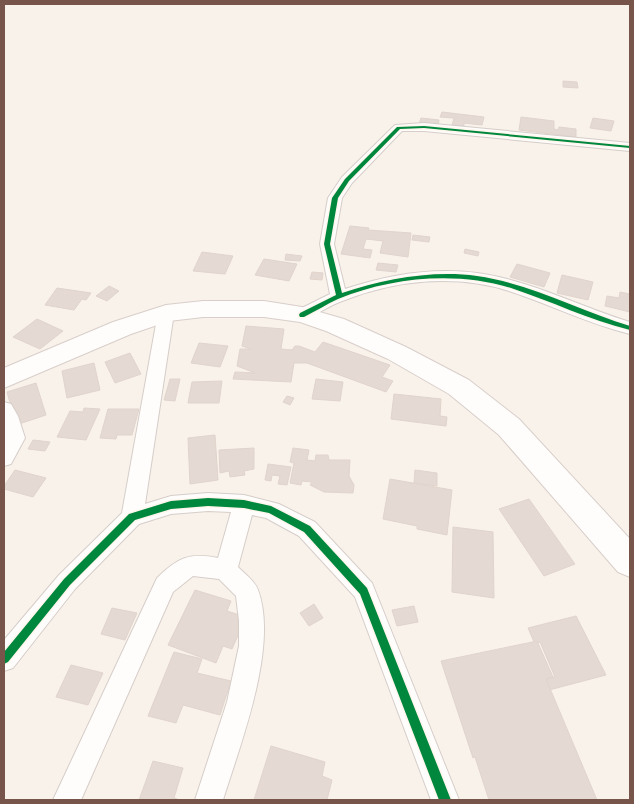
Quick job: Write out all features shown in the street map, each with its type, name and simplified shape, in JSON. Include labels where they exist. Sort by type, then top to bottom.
[{"type":"main road","points":[[4,379],[122,328],[166,313],[204,309],[264,309],[302,315],[335,325],[397,352],[459,387],[509,427],[630,562]]},
{"type":"street","points":[[339,296],[326,244],[335,198],[347,180],[399,128],[424,127],[630,147]]},
{"type":"street","points":[[302,315],[339,296],[403,278],[470,276],[523,290],[600,319],[630,328]]},
{"type":"street","points":[[132,517],[166,313]]},
{"type":"street","points":[[4,409],[15,438],[4,458]]},
{"type":"street","points":[[4,659],[67,582],[132,517],[171,505],[208,502],[244,504],[271,510],[308,528],[364,592],[445,800]]},
{"type":"street","points":[[226,570],[244,504]]},
{"type":"street","points":[[67,800],[165,585],[180,570],[197,564],[226,570],[247,592],[251,621],[251,646],[240,702],[209,800]]},
{"type":"building","points":[[563,81],[577,82],[578,88],[563,87]]},
{"type":"building","points":[[442,112],[484,117],[482,125],[464,123],[464,126],[452,125],[454,118],[440,117]]},
{"type":"building","points":[[521,117],[554,121],[554,129],[558,130],[559,127],[576,129],[576,137],[519,130]]},
{"type":"building","points":[[421,118],[439,120],[438,126],[419,124]]},
{"type":"building","points":[[593,118],[614,121],[611,131],[590,128]]},
{"type":"building","points":[[350,226],[369,228],[368,230],[411,233],[408,257],[380,253],[383,241],[366,239],[363,249],[372,250],[370,258],[341,254]]},
{"type":"building","points":[[413,235],[430,237],[429,242],[412,240]]},
{"type":"building","points":[[465,249],[479,252],[478,256],[464,253]]},
{"type":"building","points":[[202,252],[233,256],[225,274],[193,271]]},
{"type":"building","points":[[286,254],[302,256],[300,261],[285,260]]},
{"type":"building","points":[[264,259],[297,264],[289,281],[255,275]]},
{"type":"building","points":[[378,263],[398,265],[396,272],[376,270]]},
{"type":"building","points":[[517,264],[550,273],[544,287],[510,277]]},
{"type":"building","points":[[312,272],[323,273],[322,280],[310,279]]},
{"type":"building","points":[[562,275],[593,282],[588,300],[557,293]]},
{"type":"building","points":[[109,286],[119,291],[107,301],[96,296]]},
{"type":"building","points":[[57,288],[91,293],[86,300],[82,299],[74,310],[45,305]]},
{"type":"building","points":[[620,292],[630,294],[630,312],[605,306],[607,296],[619,298]]},
{"type":"building","points":[[37,319],[63,331],[40,349],[13,337]]},
{"type":"building","points":[[246,326],[284,329],[281,349],[292,350],[295,346],[299,346],[315,352],[323,342],[390,365],[382,377],[393,381],[386,392],[307,363],[294,363],[291,382],[233,379],[235,372],[255,373],[237,366],[240,349],[251,349],[242,346]]},
{"type":"building","points":[[199,343],[228,346],[220,367],[191,363]]},
{"type":"building","points":[[130,353],[141,374],[115,383],[105,362]]},
{"type":"building","points":[[94,363],[100,390],[67,398],[62,371]]},
{"type":"building","points":[[170,379],[180,379],[175,401],[164,400]]},
{"type":"building","points":[[316,379],[343,382],[340,401],[312,399]]},
{"type":"building","points":[[222,381],[219,403],[188,403],[192,382]]},
{"type":"building","points":[[36,383],[46,415],[16,425],[7,392]]},
{"type":"building","points":[[394,394],[441,399],[440,416],[447,417],[446,426],[391,419]]},
{"type":"building","points":[[287,396],[294,398],[290,405],[283,402]]},
{"type":"building","points":[[84,408],[100,409],[86,440],[57,437],[70,411],[83,412]]},
{"type":"building","points":[[108,409],[139,409],[132,435],[117,435],[116,439],[100,438]]},
{"type":"building","points":[[215,435],[218,480],[190,484],[188,438]]},
{"type":"building","points":[[33,440],[50,442],[45,451],[28,449]]},
{"type":"building","points":[[254,448],[254,469],[244,471],[245,475],[230,477],[229,471],[220,473],[219,450]]},
{"type":"building","points":[[293,448],[309,450],[307,460],[315,461],[316,455],[328,455],[329,460],[350,460],[349,476],[354,485],[353,493],[324,492],[310,485],[312,482],[302,481],[301,485],[290,483],[294,463],[290,462]]},
{"type":"building","points":[[268,464],[291,467],[287,485],[278,484],[280,476],[272,475],[271,481],[265,480]]},
{"type":"building","points":[[15,470],[46,478],[33,497],[4,489],[4,486]]},
{"type":"building","points":[[415,470],[437,473],[437,486],[414,483]]},
{"type":"building","points":[[390,479],[452,490],[447,535],[383,519]]},
{"type":"building","points":[[529,499],[575,564],[544,576],[499,509]]},
{"type":"building","points":[[453,527],[493,532],[494,598],[452,592]]},
{"type":"building","points":[[195,590],[231,601],[227,611],[246,617],[232,649],[223,646],[216,663],[168,645]]},
{"type":"building","points":[[314,604],[323,618],[309,626],[300,613]]},
{"type":"building","points":[[414,606],[418,622],[397,626],[392,610]]},
{"type":"building","points":[[112,608],[137,613],[125,640],[101,634]]},
{"type":"building","points":[[576,616],[606,675],[549,690],[544,679],[555,677],[540,642],[535,644],[528,628]]},
{"type":"building","points":[[537,641],[553,677],[546,679],[597,800],[489,800],[475,757],[473,758],[441,661]]},
{"type":"building","points":[[174,652],[202,659],[197,673],[231,681],[220,715],[183,705],[176,723],[148,716]]},
{"type":"building","points":[[71,665],[103,673],[88,705],[56,697]]},
{"type":"building","points":[[271,746],[325,762],[322,776],[332,780],[327,800],[254,800]]},
{"type":"building","points":[[153,761],[183,768],[174,798],[180,800],[139,800]]},
{"type":"cycle path","points":[[339,296],[327,244],[335,198],[347,180],[399,128],[424,127],[630,147]]},
{"type":"cycle path","points":[[302,315],[339,296],[357,290],[417,278],[458,276],[478,278],[514,287],[630,328]]},
{"type":"cycle path","points":[[4,659],[67,582],[132,517],[171,505],[208,502],[244,504],[271,510],[307,529],[364,591],[445,800]]}]
